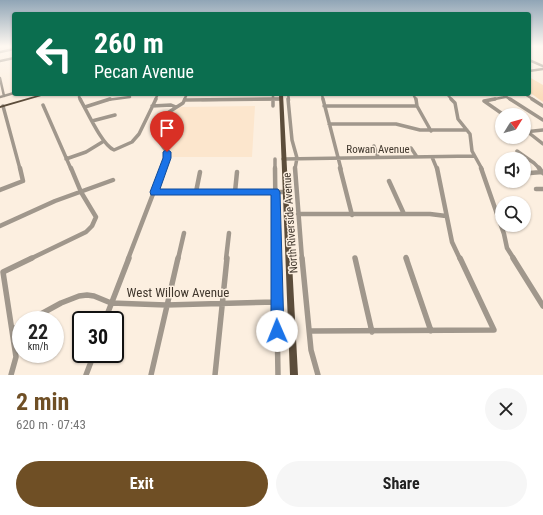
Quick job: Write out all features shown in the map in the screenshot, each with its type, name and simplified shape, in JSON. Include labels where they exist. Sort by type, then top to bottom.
[{"type":"main road","points":[[1,107],[39,96]]},
{"type":"main road","name":"North Riverside Avenue","points":[[281,97],[294,375]]},
{"type":"street","points":[[531,71],[543,68]]},
{"type":"street","points":[[0,78],[4,96]]},
{"type":"street","points":[[0,97],[12,94]]},
{"type":"street","points":[[79,96],[104,141],[109,148],[114,150],[132,142],[139,134],[157,96]]},
{"type":"street","points":[[109,311],[141,224],[155,192],[168,154],[159,141],[159,136],[169,112],[185,100],[186,96]]},
{"type":"street","name":"North Riverside Avenue","points":[[288,96],[292,140],[297,158],[295,171],[298,214],[311,350],[318,375]]},
{"type":"street","points":[[322,96],[352,215]]},
{"type":"street","points":[[414,96],[417,101],[417,106],[431,130]]},
{"type":"street","points":[[449,96],[455,103],[458,119],[467,130],[471,139],[471,148],[474,156],[479,162],[485,178],[510,254],[543,306]]},
{"type":"street","points":[[495,109],[484,101],[506,96],[543,120]]},
{"type":"street","points":[[528,96],[543,105]]},
{"type":"street","points":[[531,96],[543,105]]},
{"type":"street","points":[[185,100],[273,99],[281,97]]},
{"type":"street","points":[[84,107],[113,98],[130,98]]},
{"type":"street","points":[[273,99],[273,106]]},
{"type":"street","points":[[12,330],[3,272],[86,232],[92,226],[96,217],[81,192],[43,105]]},
{"type":"street","points":[[152,106],[171,105],[176,107]]},
{"type":"street","points":[[324,106],[417,106]]},
{"type":"street","points":[[0,190],[23,181],[1,107]]},
{"type":"street","points":[[92,121],[115,115]]},
{"type":"street","points":[[329,124],[396,124],[414,129],[467,130]]},
{"type":"street","points":[[531,131],[543,130]]},
{"type":"street","points":[[531,136],[543,144]]},
{"type":"street","points":[[66,159],[86,152],[104,141]]},
{"type":"street","points":[[374,146],[378,157]]},
{"type":"street","points":[[411,148],[417,158]]},
{"type":"street","points":[[516,151],[534,163],[543,173]]},
{"type":"street","name":"Rowan Avenue","points":[[283,158],[417,158],[474,156]]},
{"type":"street","points":[[310,331],[372,332],[494,330],[452,242],[436,165],[432,157]]},
{"type":"street","points":[[275,159],[278,375]]},
{"type":"street","points":[[538,167],[543,167]]},
{"type":"street","points":[[196,192],[200,172]]},
{"type":"street","points":[[235,192],[237,172]]},
{"type":"street","points":[[531,173],[543,173]]},
{"type":"street","points":[[0,226],[41,206],[113,180]]},
{"type":"street","points":[[389,181],[404,214]]},
{"type":"street","points":[[536,189],[543,190]]},
{"type":"street","points":[[155,192],[285,192]]},
{"type":"street","points":[[298,214],[430,214],[446,216]]},
{"type":"street","points":[[151,375],[166,305],[184,233]]},
{"type":"street","points":[[215,375],[229,233]]},
{"type":"street","points":[[406,257],[431,331]]},
{"type":"street","points":[[355,258],[372,332]]},
{"type":"street","name":"West Willow Avenue","points":[[46,311],[82,296],[94,296],[105,302],[111,303],[166,305],[277,302]]},
{"type":"street","points":[[11,375],[14,363]]},
{"type":"street","points":[[86,375],[91,363]]},
{"type":"shaded area","points":[[531,78],[543,85],[543,102],[531,93]]},
{"type":"shaded area","points":[[255,106],[252,157],[171,157],[171,151],[162,139],[171,113],[181,107]]},
{"type":"route","points":[[167,152],[167,158],[155,192],[275,192],[277,331]]}]
